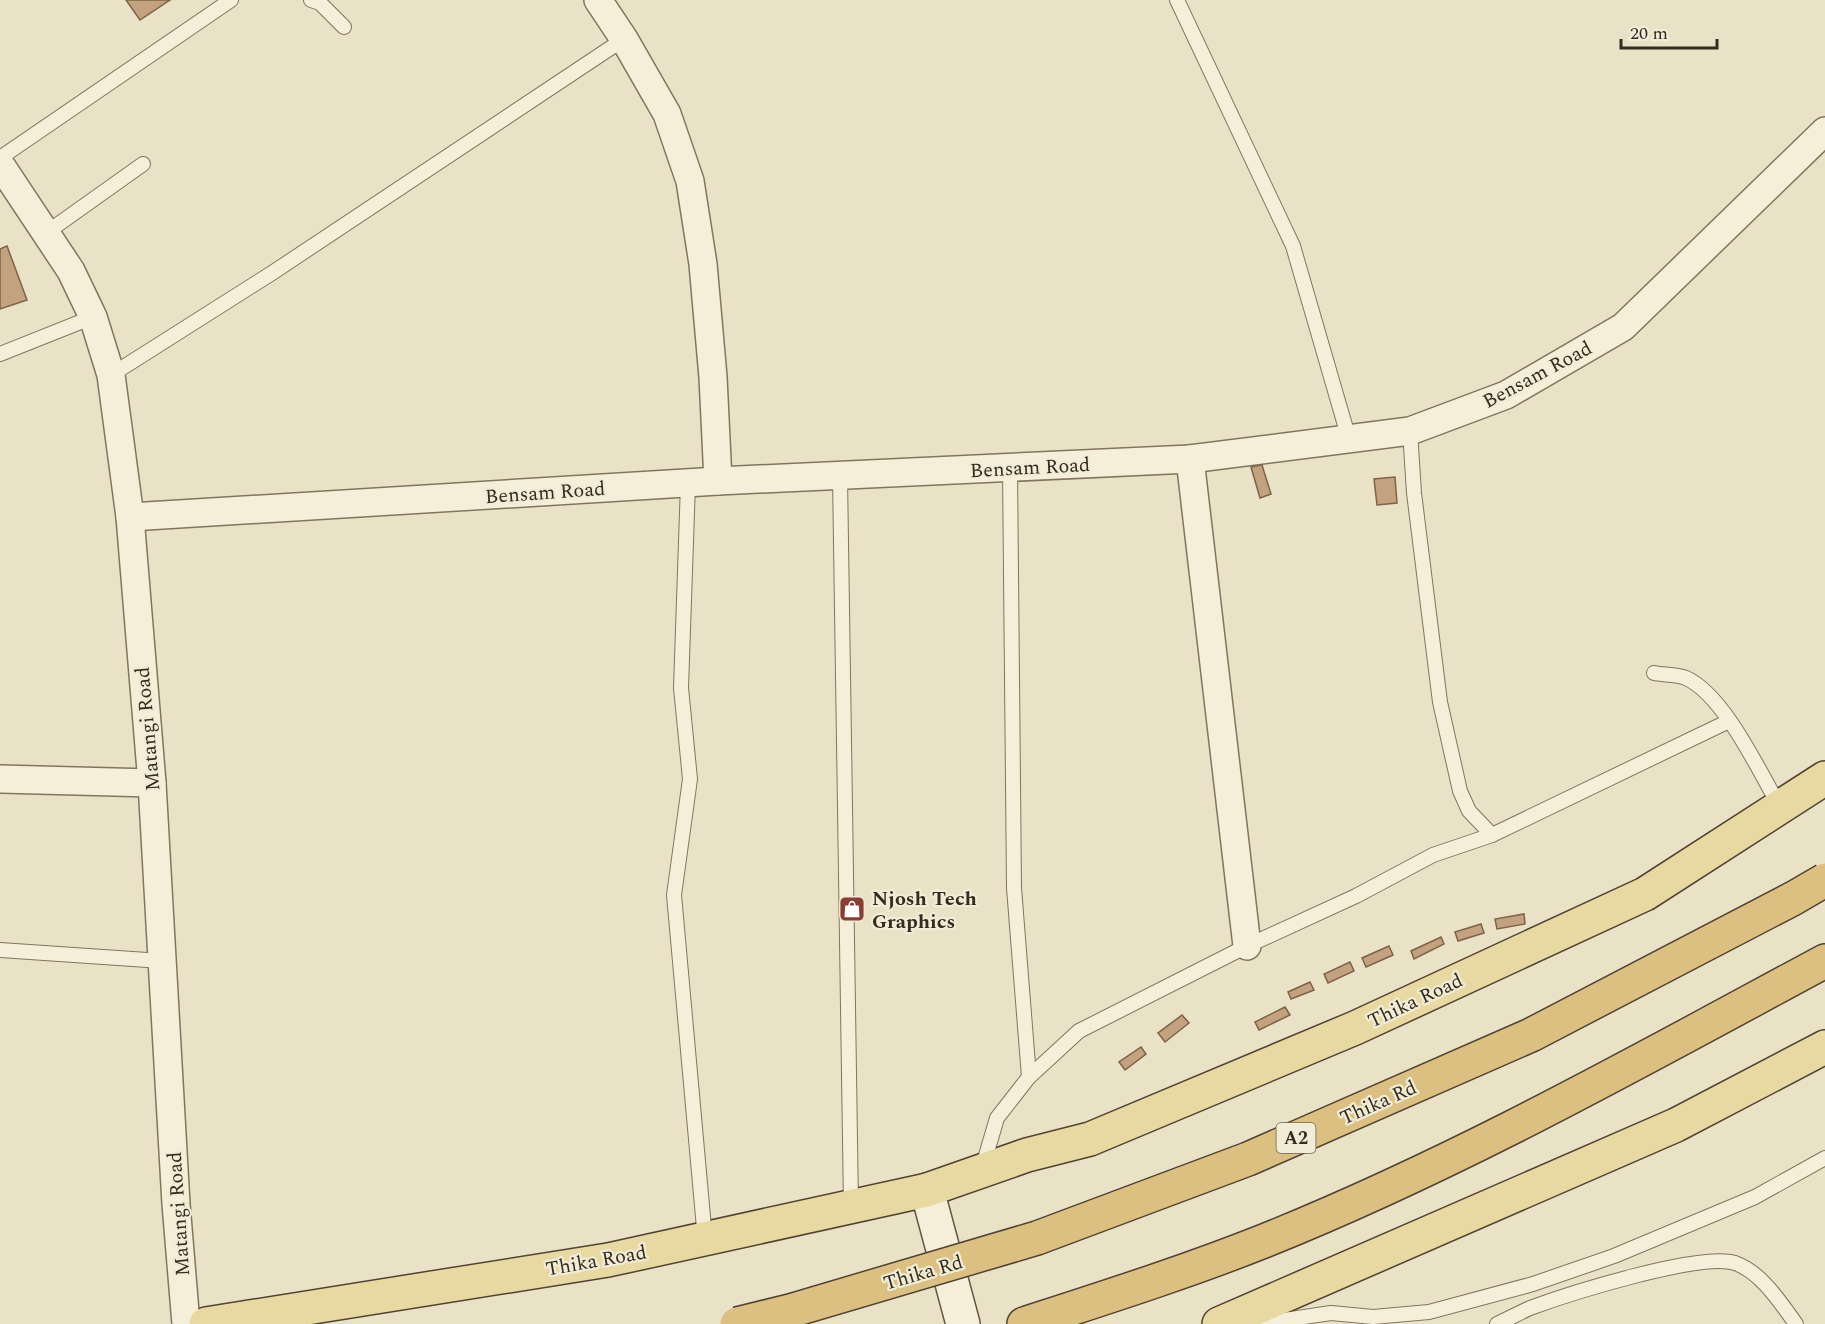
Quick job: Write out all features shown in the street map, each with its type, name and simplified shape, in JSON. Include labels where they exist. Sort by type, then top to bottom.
[{"type":"highway","name":"Thika Rd","points":[[737,1324],[790,1311],[1037,1238],[1248,1159],[1531,1035],[1825,880]]},
{"type":"highway","points":[[1024,1324],[1264,1241],[1431,1167],[1825,962]]},
{"type":"main road","name":"Thika Road","points":[[207,1324],[608,1260],[927,1190],[1027,1155],[1090,1139],[1355,1028],[1645,894],[1825,778]]},
{"type":"main road","points":[[1219,1324],[1676,1125],[1825,1047]]},
{"type":"main road","points":[[927,1190],[963,1324]]},
{"type":"street","points":[[598,0],[624,39],[667,114],[690,181],[705,286],[713,377],[718,481]]},
{"type":"street","name":"Bensam Road","points":[[130,518],[718,481],[1190,459],[1410,431],[1506,395],[1623,327],[1825,131]]},
{"type":"street","name":"Matangi Road","points":[[0,164],[70,271],[93,316],[111,375],[130,518],[152,783],[176,1204],[186,1324]]},
{"type":"street","points":[[1190,459],[1247,946]]},
{"type":"street","points":[[0,779],[152,783]]},
{"type":"lane","points":[[0,158],[231,0]]},
{"type":"lane","points":[[311,0],[320,3],[344,27]]},
{"type":"lane","points":[[1177,0],[1293,246],[1349,439]]},
{"type":"lane","points":[[111,375],[272,273],[624,39]]},
{"type":"lane","points":[[46,233],[143,164]]},
{"type":"lane","points":[[0,354],[93,316]]},
{"type":"lane","points":[[1410,431],[1414,493],[1440,702],[1460,791],[1469,811],[1492,835]]},
{"type":"lane","points":[[1010,468],[1014,888],[1029,1077]]},
{"type":"lane","points":[[840,476],[851,1206]]},
{"type":"lane","points":[[688,483],[681,688],[690,779],[674,895],[705,1239]]},
{"type":"lane","points":[[1654,673],[1685,678],[1710,696],[1729,722],[1780,807]]},
{"type":"lane","points":[[981,1171],[997,1118],[1029,1077],[1079,1031],[1247,946],[1356,896],[1433,855],[1492,835],[1729,722]]},
{"type":"lane","points":[[0,950],[162,961]]},
{"type":"lane","points":[[1257,1324],[1331,1313],[1373,1317],[1429,1311],[1533,1284],[1614,1256],[1755,1197],[1825,1158]]},
{"type":"lane","points":[[1497,1324],[1528,1309],[1576,1293],[1681,1264],[1721,1261],[1735,1263],[1749,1271],[1764,1284],[1796,1324]]},
{"type":"lane","points":[[1331,1313],[1346,1324]]},
{"type":"building","points":[[126,0],[170,0],[140,20]]},
{"type":"building","points":[[7,246],[27,300],[0,309],[0,249]]},
{"type":"building","points":[[1262,465],[1271,494],[1260,498],[1251,467]]},
{"type":"building","points":[[1395,477],[1397,503],[1377,505],[1374,479]]},
{"type":"building","points":[[1524,914],[1525,924],[1497,929],[1495,919]]},
{"type":"building","points":[[1481,924],[1484,933],[1458,941],[1455,932]]},
{"type":"building","points":[[1441,937],[1444,944],[1414,959],[1411,951]]},
{"type":"building","points":[[1389,946],[1393,955],[1366,967],[1362,958]]},
{"type":"building","points":[[1350,962],[1354,971],[1328,983],[1324,974]]},
{"type":"building","points":[[1310,982],[1314,990],[1291,999],[1288,992]]},
{"type":"building","points":[[1285,1007],[1290,1015],[1259,1030],[1255,1022]]},
{"type":"building","points":[[1182,1015],[1189,1023],[1165,1042],[1158,1033]]},
{"type":"building","points":[[1141,1047],[1146,1054],[1125,1070],[1119,1062]]},
{"type":"place","name":"Njosh Tech Graphics","points":[[852,909]]}]
